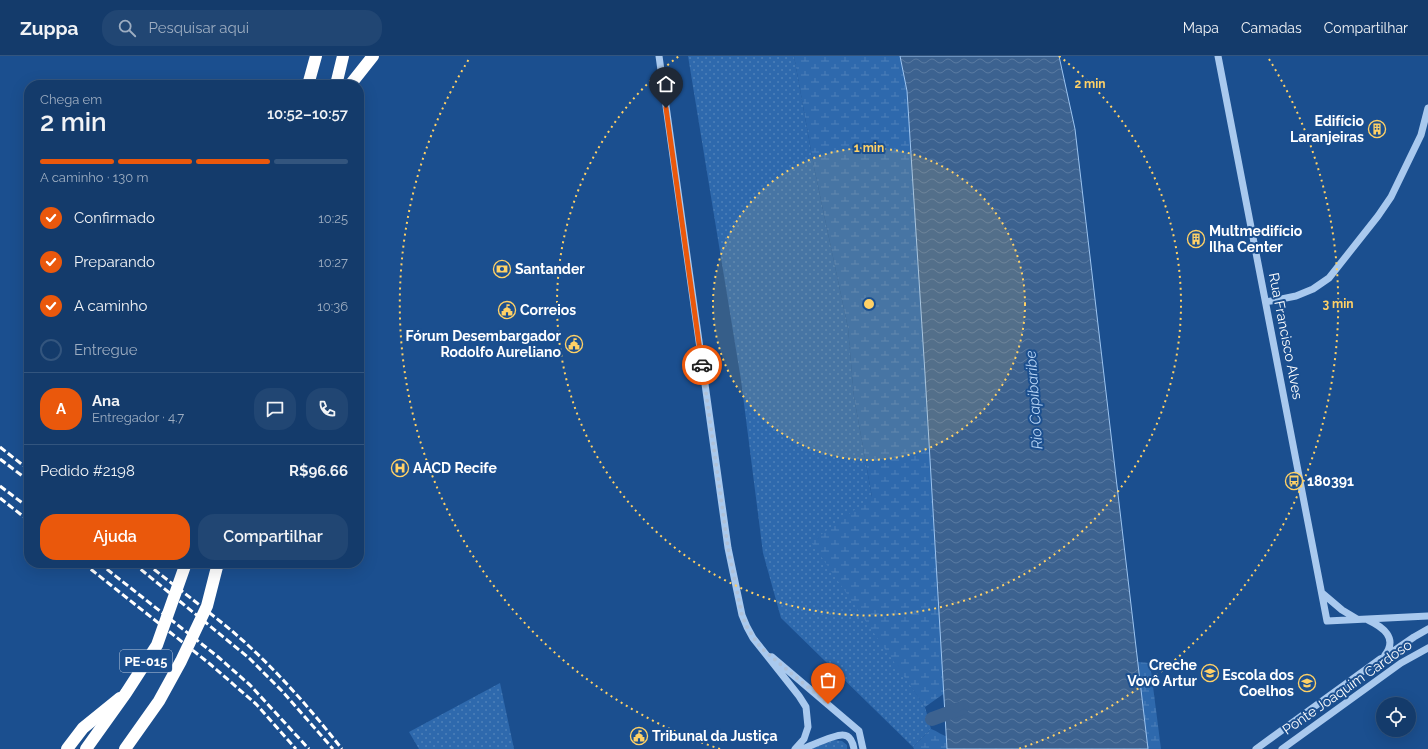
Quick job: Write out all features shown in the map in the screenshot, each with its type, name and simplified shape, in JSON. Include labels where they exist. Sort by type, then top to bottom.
[{"type":"highway","points":[[309,80],[316,56]]},
{"type":"highway","points":[[337,80],[343,56]]},
{"type":"highway","points":[[354,80],[373,56]]},
{"type":"highway","name":"PE-015","points":[[86,749],[126,693],[157,645],[184,568]]},
{"type":"highway","name":"PE-015","points":[[125,749],[159,701],[181,661],[206,606],[217,568]]},
{"type":"highway","points":[[67,749],[83,728],[126,693]]},
{"type":"street","points":[[659,56],[728,548],[742,615],[747,627],[806,707],[808,728],[804,739],[795,749]]},
{"type":"street","name":"Rua Francisco Alves","points":[[1218,56],[1327,620],[1358,619]]},
{"type":"street","points":[[1266,302],[1296,296],[1313,289],[1329,278],[1391,198],[1421,135],[1428,108]]},
{"type":"street","points":[[1322,593],[1342,610],[1358,619],[1428,616]]},
{"type":"street","points":[[1366,619],[1383,628],[1389,638],[1390,647],[1388,652],[1380,659]]},
{"type":"street","name":"Ponte Joaquim Cardoso","points":[[1256,749],[1380,659],[1428,629]]},
{"type":"street","points":[[761,648],[859,731],[863,749]]},
{"type":"street","name":"Ponte Joaquim Cardoso","points":[[1282,749],[1401,663],[1427,649]]},
{"type":"street","points":[[802,749],[843,735],[848,737],[853,743],[854,749]]},
{"type":"green space","points":[[688,56],[794,56],[814,167],[848,328],[854,397],[872,497],[897,665],[925,707],[931,729],[913,747],[781,618],[763,553],[741,380]]},
{"type":"green space","points":[[794,56],[908,56],[949,690],[925,707],[811,542],[872,497],[854,397],[848,328],[814,167]]},
{"type":"green space","points":[[1138,662],[1150,663],[1161,749],[1148,749]]},
{"type":"green space","points":[[500,683],[514,749],[419,749],[409,732]]},
{"type":"green space","points":[[931,729],[949,737],[955,749],[914,749],[913,747]]},
{"type":"green space","points":[[833,740],[842,741],[847,745],[847,749],[811,749]]},
{"type":"water","name":"Rio Capibaribe","points":[[900,56],[1059,56],[1075,129],[1148,749],[947,749],[907,91]]},
{"type":"waterway","points":[[932,719],[962,708]]},
{"type":"railway","points":[[0,447],[24,466]]},
{"type":"railway","points":[[0,459],[24,477]]},
{"type":"railway","points":[[0,486],[24,504]]},
{"type":"railway","points":[[0,498],[24,517]]},
{"type":"railway","points":[[89,568],[210,664],[256,704],[296,749]]},
{"type":"railway","points":[[105,568],[217,656],[250,685],[309,749]]},
{"type":"railway","points":[[139,568],[249,658],[282,691],[333,749]]},
{"type":"railway","points":[[152,568],[232,631],[262,658],[304,702],[342,749]]},
{"type":"way so far","points":[[702,365],[728,548],[742,615],[747,627],[761,648],[828,704]]},
{"type":"place","name":"Edifício Laranjeiras","points":[[1377,129]]},
{"type":"place","name":"Multmedifício Ilha Center","points":[[1196,239]]},
{"type":"place","name":"Santander","points":[[502,269]]},
{"type":"place","name":"Correios","points":[[507,310]]},
{"type":"place","name":"Fórum Desembargador Rodolfo Aureliano","points":[[574,344]]},
{"type":"place","name":"AACD Recife","points":[[400,468]]},
{"type":"place","name":"180391","points":[[1294,481]]},
{"type":"place","name":"Creche Vovô Artur","points":[[1210,673]]},
{"type":"place","name":"Escola dos Coelhos","points":[[1307,683]]},
{"type":"place","name":"Tribunal da Justiça","points":[[639,736]]},
{"type":"route","points":[[666,108],[702,365]]}]
